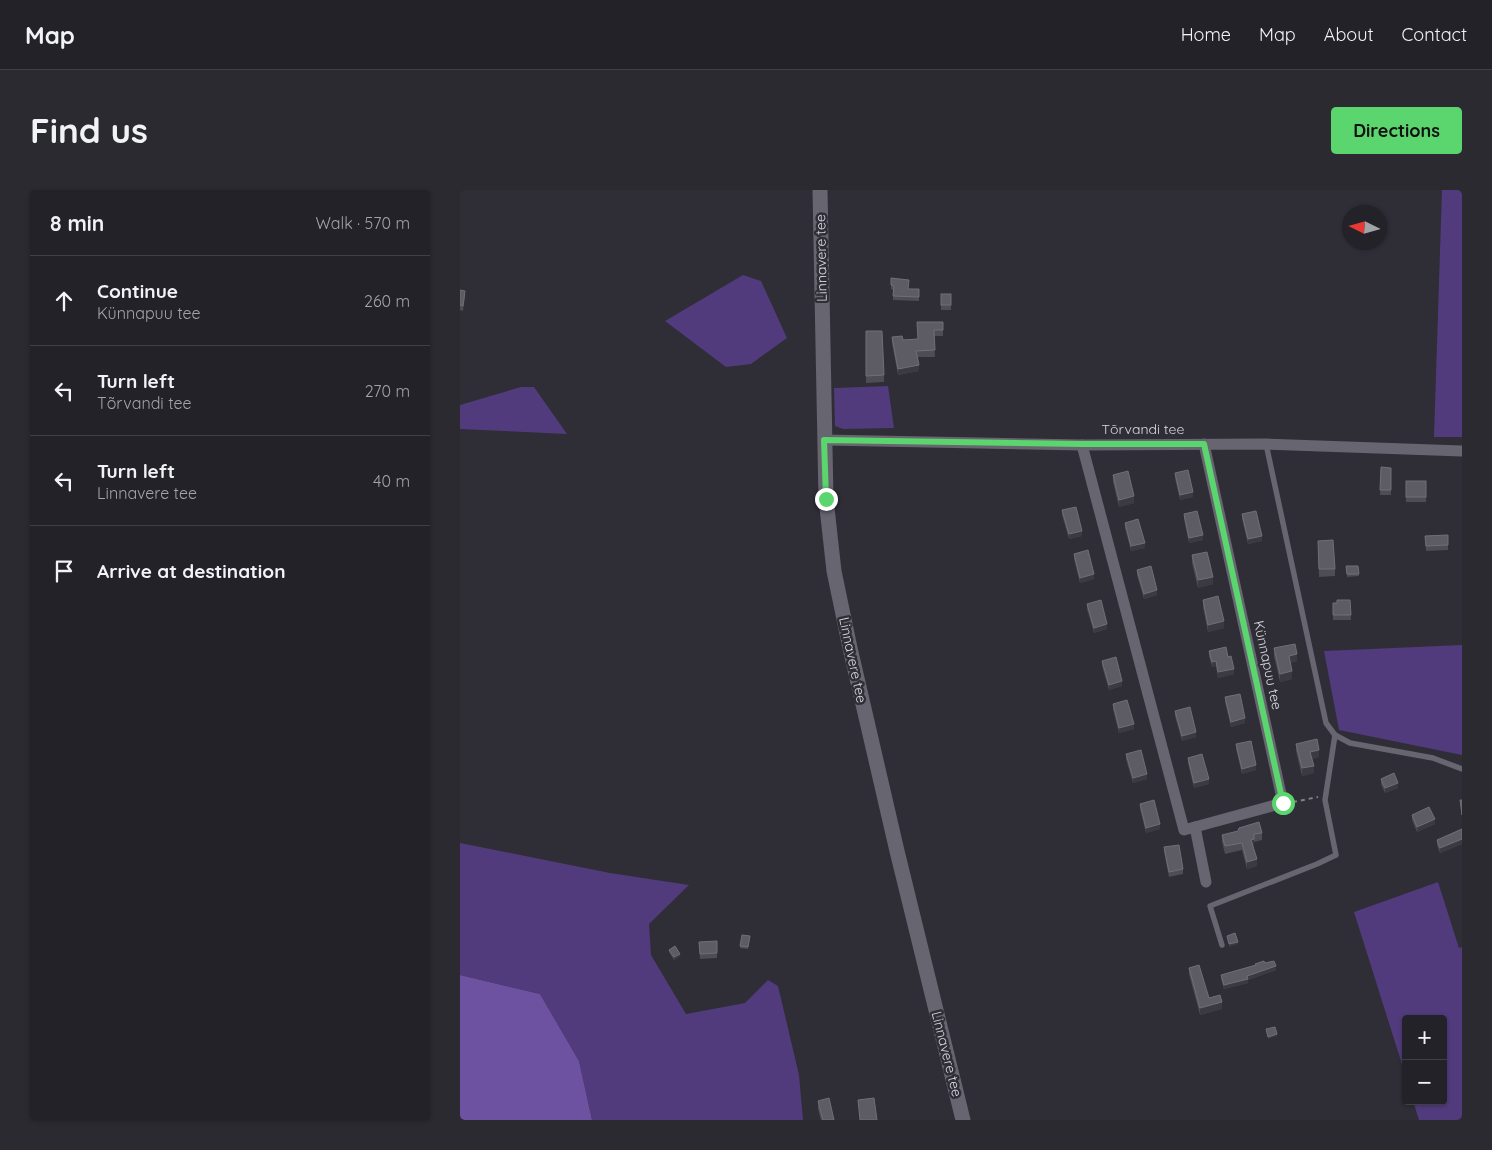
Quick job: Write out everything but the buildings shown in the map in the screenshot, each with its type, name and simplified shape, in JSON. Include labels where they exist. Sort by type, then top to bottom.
[{"type":"street","name":"Linnavere tee","points":[[820,190],[826,499],[833,562],[850,648],[899,860],[963,1120]]},
{"type":"street","name":"Tõrvandi tee","points":[[824,440],[1082,444],[1266,444],[1462,451]]},
{"type":"street","points":[[1082,444],[1184,830],[1283,803]]},
{"type":"street","name":"Künnapuu tee","points":[[1204,444],[1283,803]]},
{"type":"street","points":[[1195,827],[1206,882]]},
{"type":"lane","points":[[1266,444],[1326,723],[1335,735],[1350,743],[1433,758],[1462,769]]},
{"type":"lane","points":[[1222,945],[1210,906],[1336,855],[1325,800],[1335,735]]},
{"type":"path","points":[[1283,803],[1326,795]]},
{"type":"shaded area","points":[[1442,190],[1462,190],[1462,437],[1434,437]]},
{"type":"shaded area","points":[[743,275],[761,281],[787,338],[751,364],[726,367],[665,321]]},
{"type":"shaded area","points":[[888,386],[894,428],[843,429],[835,426],[834,388]]},
{"type":"shaded area","points":[[521,387],[534,387],[567,434],[460,429],[460,405]]},
{"type":"shaded area","points":[[1462,645],[1462,755],[1339,730],[1324,651]]},
{"type":"shaded area","points":[[460,843],[610,873],[689,885],[649,924],[651,955],[686,1014],[745,1003],[768,980],[778,986],[799,1075],[803,1120],[592,1120],[579,1061],[540,994],[460,975]]},
{"type":"shaded area","points":[[1438,882],[1459,948],[1462,947],[1462,1120],[1419,1120],[1414,1105],[1447,1105],[1447,1015],[1402,1015],[1402,1064],[1354,912]]},
{"type":"shaded area","points":[[460,975],[540,994],[579,1061],[592,1120],[460,1120]]},
{"type":"route","points":[[826,499],[824,440],[1204,444],[1283,803]]}]
